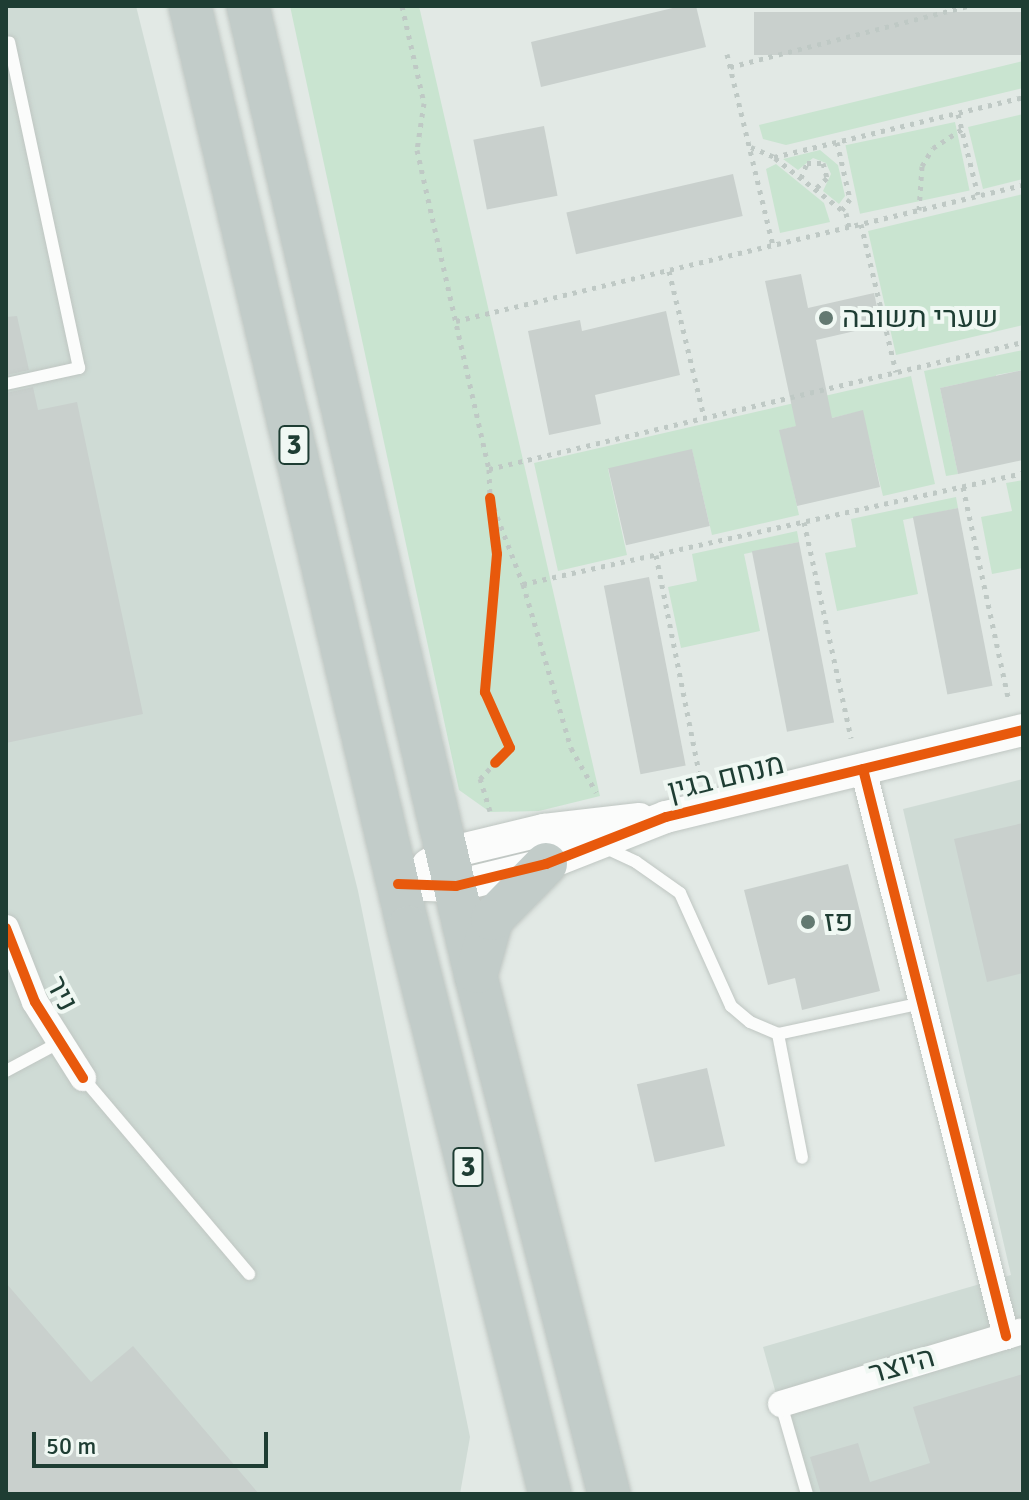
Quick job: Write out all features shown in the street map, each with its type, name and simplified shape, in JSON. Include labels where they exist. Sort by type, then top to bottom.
[{"type":"highway","name":"3","points":[[190,6],[398,884],[550,1494]]},
{"type":"highway","name":"3","points":[[248,6],[464,861],[476,977],[609,1494]]},
{"type":"highway","points":[[476,977],[492,919],[546,864]]},
{"type":"highway","points":[[536,1494],[538,1451]]},
{"type":"street","name":"מנחם בגין","points":[[398,884],[586,823],[666,817],[863,769],[1016,716]]},
{"type":"street","points":[[863,769],[923,1003],[1014,1334]]},
{"type":"street","name":"מנחם בגין","points":[[464,861],[546,864],[666,817]]},
{"type":"street","name":"ניר","points":[[6,928],[35,1002],[83,1078]]},
{"type":"street","name":"היוצר","points":[[781,1404],[1014,1334]]},
{"type":"lane","points":[[6,384],[79,368],[9,42]]},
{"type":"lane","points":[[601,845],[658,877],[693,913],[731,1006],[750,1022],[778,1034],[923,1003]]},
{"type":"lane","points":[[778,1034],[802,1158]]},
{"type":"lane","points":[[6,1071],[60,1042]]},
{"type":"lane","points":[[83,1078],[249,1274]]},
{"type":"lane","points":[[781,1404],[807,1494]]},
{"type":"path","points":[[402,6],[424,103],[417,150],[489,469],[497,554]]},
{"type":"path","points":[[730,67],[967,6]]},
{"type":"path","points":[[727,54],[773,245]]},
{"type":"path","points":[[774,157],[1023,97]]},
{"type":"path","points":[[958,114],[978,195]]},
{"type":"path","points":[[919,210],[922,166],[941,141],[962,129]]},
{"type":"path","points":[[837,142],[850,199],[842,210]]},
{"type":"path","points":[[751,147],[774,157],[842,210],[849,227]]},
{"type":"path","points":[[801,179],[807,163],[823,163],[829,175],[815,189]]},
{"type":"path","points":[[456,321],[1023,185]]},
{"type":"path","points":[[861,224],[896,372]]},
{"type":"path","points":[[669,271],[704,417]]},
{"type":"path","points":[[489,469],[1023,342]]},
{"type":"path","points":[[523,584],[1023,473]]},
{"type":"path","points":[[963,487],[1016,716]]},
{"type":"path","points":[[490,498],[523,584],[571,748],[598,797]]},
{"type":"path","points":[[804,522],[851,738]]},
{"type":"path","points":[[656,555],[699,773]]},
{"type":"path","points":[[464,861],[490,812],[480,779],[499,760]]},
{"type":"shaded area","points":[[6,6],[136,6],[358,891],[470,1437],[460,1494],[6,1494]]},
{"type":"shaded area","points":[[1023,779],[1023,1494],[804,1494],[763,1347],[1011,1275],[903,809]]},
{"type":"green space","points":[[290,6],[419,6],[600,796],[539,811],[490,812],[459,790]]},
{"type":"green space","points":[[1023,61],[1023,88],[786,145],[763,139],[759,125]]},
{"type":"green space","points":[[1023,114],[1023,179],[983,189],[968,127]]},
{"type":"green space","points":[[955,122],[970,190],[860,214],[845,145]]},
{"type":"green space","points":[[820,150],[838,165],[845,196],[839,204],[823,191],[831,174],[826,163],[813,158],[798,170],[783,159]]},
{"type":"green space","points":[[776,164],[824,203],[830,222],[780,233],[766,169]]},
{"type":"green space","points":[[1023,194],[1023,325],[896,355],[868,231]]},
{"type":"green space","points":[[1023,350],[1023,370],[996,375],[998,387],[968,382],[940,388],[958,474],[946,476],[924,371]]},
{"type":"green space","points":[[911,376],[935,484],[883,496],[862,411],[780,430],[799,515],[712,535],[692,450],[608,469],[627,555],[558,571],[534,463]]},
{"type":"green space","points":[[1023,480],[1023,568],[992,574],[981,517],[1012,511],[1006,483]]},
{"type":"green space","points":[[956,497],[958,508],[903,520],[918,594],[837,611],[825,553],[856,547],[851,519]]},
{"type":"green space","points":[[797,531],[799,542],[744,554],[760,631],[681,648],[668,587],[697,581],[692,554]]},
{"type":"building","points":[[681,6],[696,6],[706,47],[541,87],[531,42]]},
{"type":"building","points":[[754,12],[1023,12],[1023,55],[754,55]]},
{"type":"building","points":[[544,126],[558,196],[487,209],[473,140]]},
{"type":"building","points":[[733,174],[743,216],[576,254],[566,212]]},
{"type":"building","points":[[801,274],[808,308],[874,293],[881,325],[816,340],[832,418],[863,410],[880,487],[797,506],[779,430],[796,426],[765,281]]},
{"type":"building","points":[[666,311],[680,375],[595,395],[601,424],[549,435],[528,331],[580,320],[582,331]]},
{"type":"building","points":[[17,316],[29,370],[6,375],[6,317]]},
{"type":"building","points":[[1023,370],[1023,460],[958,474],[940,388]]},
{"type":"building","points":[[33,387],[38,410],[77,402],[143,714],[6,743],[6,393]]},
{"type":"building","points":[[692,449],[710,526],[626,545],[608,468]]},
{"type":"building","points":[[958,508],[993,686],[947,694],[913,517]]},
{"type":"building","points":[[799,542],[834,723],[787,732],[752,551]]},
{"type":"building","points":[[649,577],[686,765],[640,774],[604,586]]},
{"type":"building","points":[[1023,823],[1023,973],[987,982],[954,839]]},
{"type":"building","points":[[848,864],[880,991],[802,1010],[795,978],[768,985],[744,890]]},
{"type":"building","points":[[707,1068],[725,1146],[655,1162],[637,1084]]},
{"type":"building","points":[[6,1283],[91,1382],[133,1346],[259,1494],[6,1494]]},
{"type":"building","points":[[1023,1374],[1023,1494],[821,1494],[810,1457],[858,1443],[870,1482],[930,1463],[913,1407]]},
{"type":"cycle path","points":[[490,498],[497,554],[485,692],[510,748],[495,763]]},
{"type":"cycle path","points":[[398,884],[456,886],[546,864],[666,817],[1023,730]]},
{"type":"cycle path","points":[[863,769],[1006,1336]]},
{"type":"cycle path","points":[[6,928],[35,1002],[83,1078]]},
{"type":"place","name":"שערי תשובה","points":[[826,318]]},
{"type":"place","name":"פז","points":[[808,922]]}]
